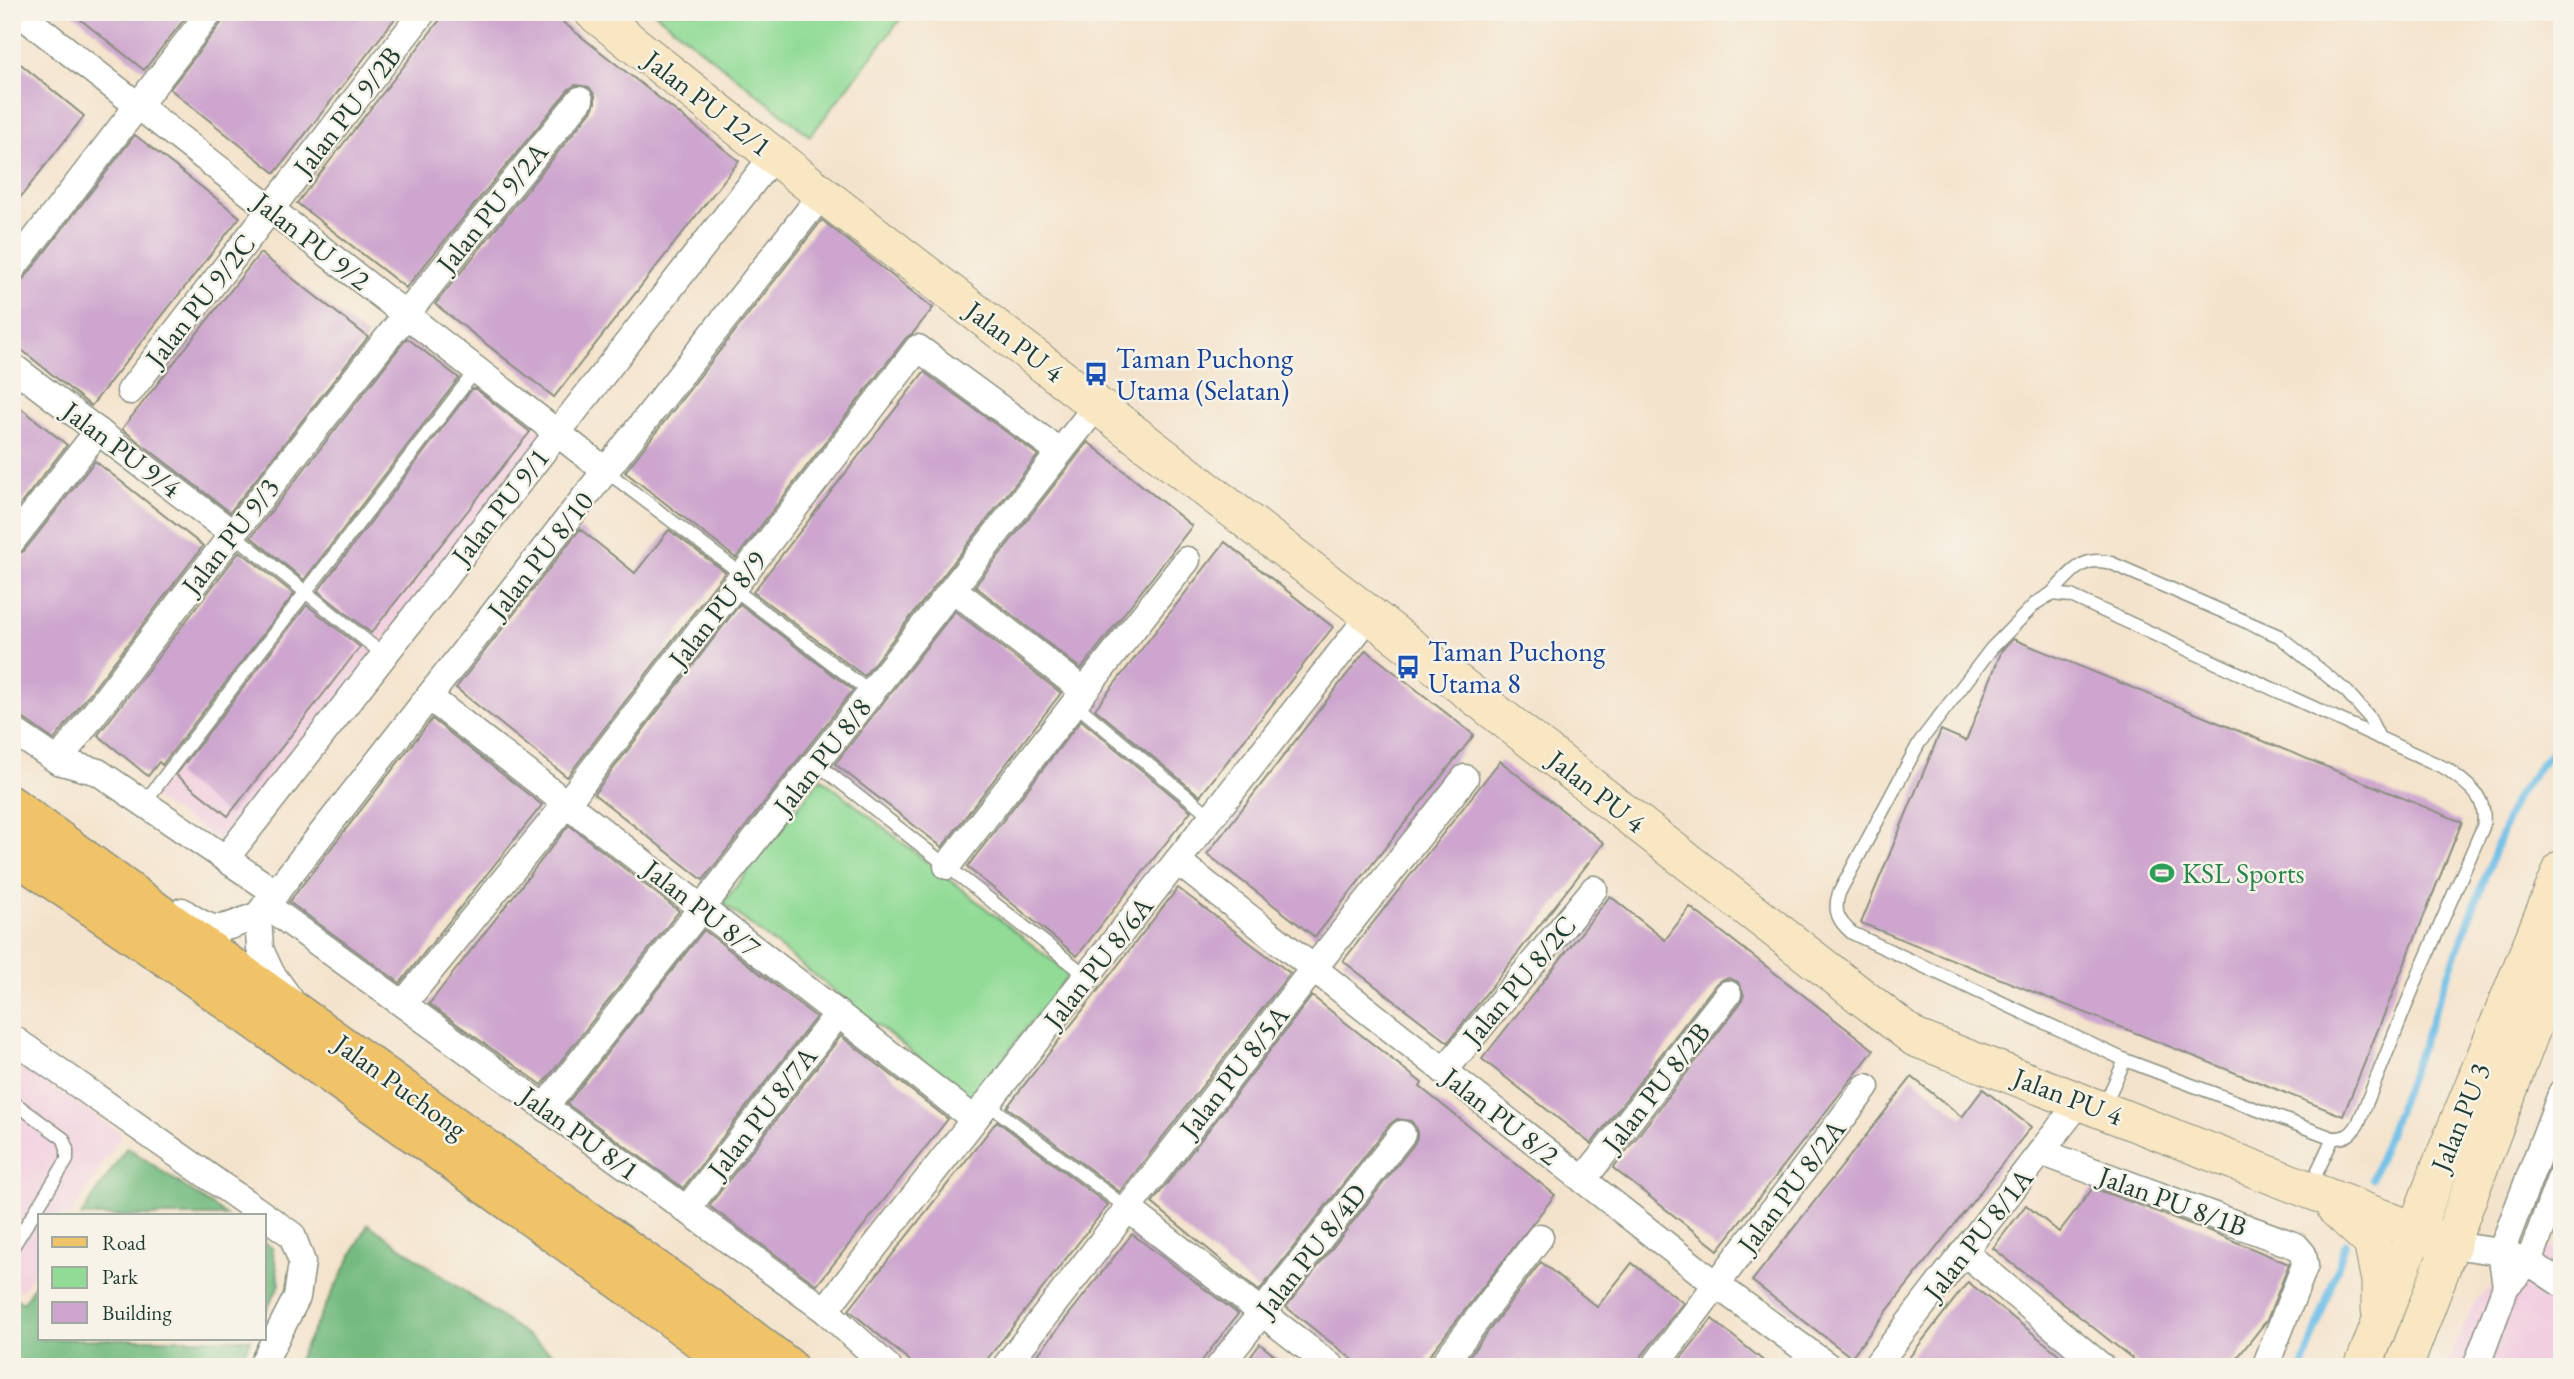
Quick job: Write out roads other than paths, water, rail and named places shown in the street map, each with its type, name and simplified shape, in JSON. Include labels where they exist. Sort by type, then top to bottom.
[{"type":"main road","name":"Jalan Puchong","points":[[12,806],[788,1367]]},
{"type":"main road","name":"Jalan Puchong","points":[[12,852],[179,965],[638,1293],[736,1367]]},
{"type":"street","name":"Jalan PU 9/2","points":[[18,12],[606,471]]},
{"type":"street","points":[[12,269],[210,12]]},
{"type":"street","name":"Jalan PU 9/2B","points":[[271,210],[423,12]]},
{"type":"street","name":"Jalan PU 12/1","points":[[593,12],[822,194]]},
{"type":"street","name":"Jalan PU 9/2A","points":[[405,314],[580,100]]},
{"type":"street","name":"Jalan PU 9/1","points":[[226,858],[774,155]]},
{"type":"street","name":"Jalan PU 4","points":[[822,194],[1098,404],[1915,1038],[2452,1245]]},
{"type":"street","name":"Jalan PU 8/10","points":[[267,904],[822,194]]},
{"type":"street","name":"Jalan PU 9/2C","points":[[130,391],[271,210]]},
{"type":"street","name":"Jalan PU 9/3","points":[[58,761],[232,533],[405,314]]},
{"type":"street","name":"Jalan PU 8/9","points":[[403,1004],[567,803],[918,348],[1060,452]]},
{"type":"street","name":"Jalan PU 9/4","points":[[12,366],[232,533]]},
{"type":"street","name":"Jalan PU 8/8","points":[[545,1107],[1098,404]]},
{"type":"street","points":[[12,541],[98,431]]},
{"type":"street","points":[[947,866],[1187,560]]},
{"type":"street","points":[[953,589],[1079,697]]},
{"type":"street","name":"Jalan PU 8/6A","points":[[825,1310],[1370,615]]},
{"type":"street","name":"Jalan PU 8/7","points":[[429,697],[838,1014],[981,1111]]},
{"type":"street","points":[[12,730],[58,761],[98,772],[226,858],[267,904]]},
{"type":"street","name":"Jalan PU 8/5A","points":[[1005,1367],[1465,778]]},
{"type":"street","name":"Jalan PU 8/2","points":[[1177,861],[1717,1285],[1829,1367]]},
{"type":"street","name":"Jalan PU 3","points":[[2363,1367],[2414,1231],[2562,869]]},
{"type":"street","points":[[122,884],[170,903],[205,927],[220,929],[267,904]]},
{"type":"street","name":"Jalan PU 8/2C","points":[[1444,1071],[1594,889]]},
{"type":"street","points":[[267,904],[260,949],[271,974],[298,1012]]},
{"type":"street","name":"Jalan PU 8/1","points":[[267,904],[825,1310],[888,1367]]},
{"type":"street","name":"Jalan PU 3","points":[[2404,1367],[2562,949]]},
{"type":"street","name":"Jalan PU 8/2B","points":[[1583,1180],[1728,994]]},
{"type":"street","name":"Jalan PU 8/7A","points":[[686,1210],[838,1014]]},
{"type":"street","points":[[15,1045],[263,1214]]},
{"type":"street","name":"Jalan PU 8/2A","points":[[1654,1367],[1866,1087]]},
{"type":"street","points":[[2506,1286],[2501,1252],[2562,1092]]},
{"type":"street","name":"Jalan PU 8/1A","points":[[1875,1367],[2041,1152],[2092,1105]]},
{"type":"street","name":"Jalan PU 8/4D","points":[[1219,1367],[1402,1134]]},
{"type":"street","points":[[2316,1194],[2378,1204],[2396,1199],[2414,1185],[2452,1137]]},
{"type":"street","name":"Jalan PU 8/1B","points":[[2041,1152],[2296,1246],[2303,1254],[2305,1265],[2265,1367]]},
{"type":"street","points":[[2476,1367],[2506,1286],[2529,1262],[2562,1173]]},
{"type":"street","points":[[2316,1194],[2372,1242],[2380,1281],[2381,1320]]},
{"type":"street","points":[[1127,1208],[1332,1367]]},
{"type":"street","points":[[261,1367],[297,1297],[302,1262],[292,1234],[266,1216]]},
{"type":"street","points":[[1441,1367],[1540,1237]]},
{"type":"street","points":[[2452,1245],[2501,1252],[2529,1262],[2562,1284]]},
{"type":"street","points":[[1964,1252],[2102,1367]]},
{"type":"lane","points":[[144,803],[476,370]]},
{"type":"lane","points":[[606,471],[871,693]]},
{"type":"lane","points":[[232,533],[384,655]]},
{"type":"lane","points":[[2051,594],[2071,596],[2446,769],[2471,788],[2483,803],[2483,827],[2418,976],[2358,1124],[2353,1132],[2344,1138],[2333,1138],[2125,1060],[1852,933],[1837,916],[1835,904],[1919,743],[1991,649],[2036,603],[2051,594],[2081,564],[2091,559],[2123,568],[2279,636],[2347,692],[2369,717],[2379,738]]},
{"type":"lane","points":[[1079,697],[1212,817]]},
{"type":"lane","points":[[816,763],[1087,975]]},
{"type":"lane","points":[[2092,1105],[2125,1060]]},
{"type":"lane","points":[[12,1101],[64,1139],[68,1149],[67,1160],[12,1248]]},
{"type":"lane","points":[[981,1111],[1127,1208]]},
{"type":"lane","points":[[2316,1194],[2333,1138]]},
{"type":"waterway","points":[[2372,1178],[2514,800],[2562,737]]},
{"type":"waterway","points":[[2303,1367],[2346,1243]]},
{"type":"place","name":"Taman Puchong Utama (Selatan)","points":[[1096,374]]},
{"type":"place","name":"Taman Puchong Utama 8","points":[[1408,667]]},
{"type":"place","name":"KSL Sports","points":[[2162,873]]}]
